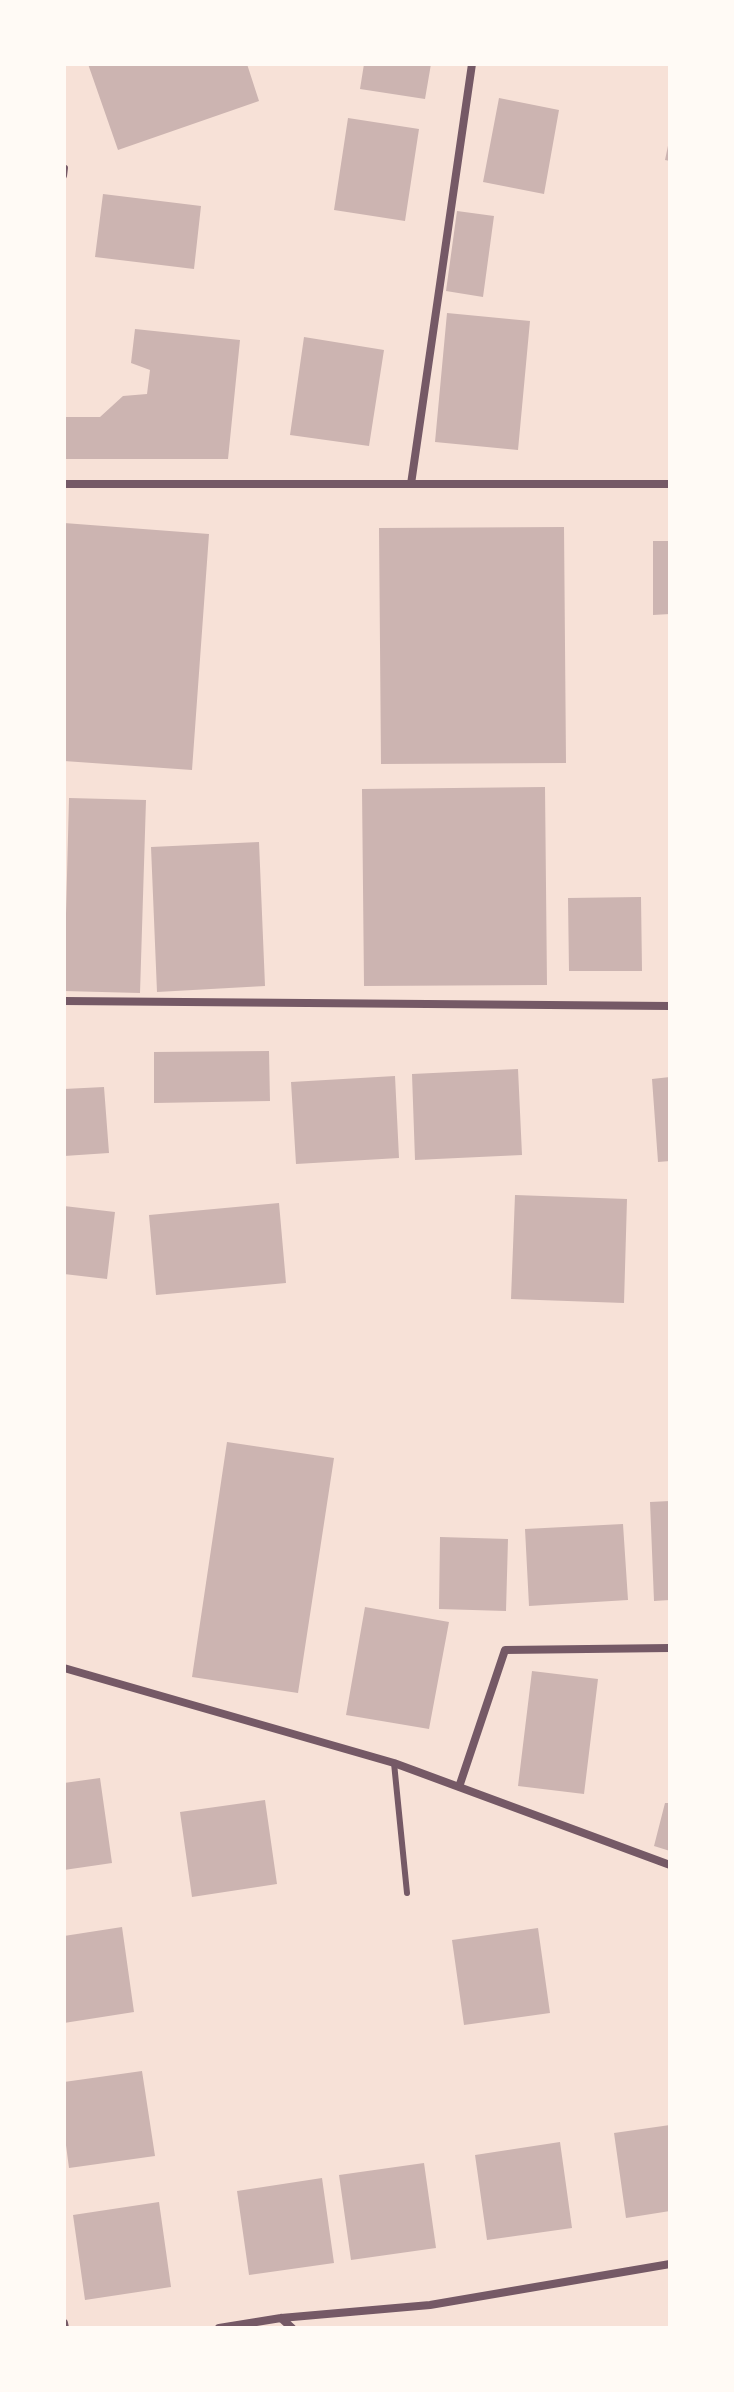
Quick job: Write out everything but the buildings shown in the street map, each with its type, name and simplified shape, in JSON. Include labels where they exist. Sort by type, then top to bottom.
[{"type":"street","points":[[411,484],[472,64]]},
{"type":"street","points":[[64,484],[670,484]]},
{"type":"street","points":[[64,1001],[670,1006]]},
{"type":"street","points":[[459,1787],[505,1650],[670,1648]]},
{"type":"street","points":[[64,1668],[394,1763],[670,1865]]},
{"type":"street","points":[[219,2328],[281,2318],[430,2305],[670,2264]]},
{"type":"street","points":[[281,2318],[292,2328]]},
{"type":"lane","points":[[394,1763],[407,1893]]}]
